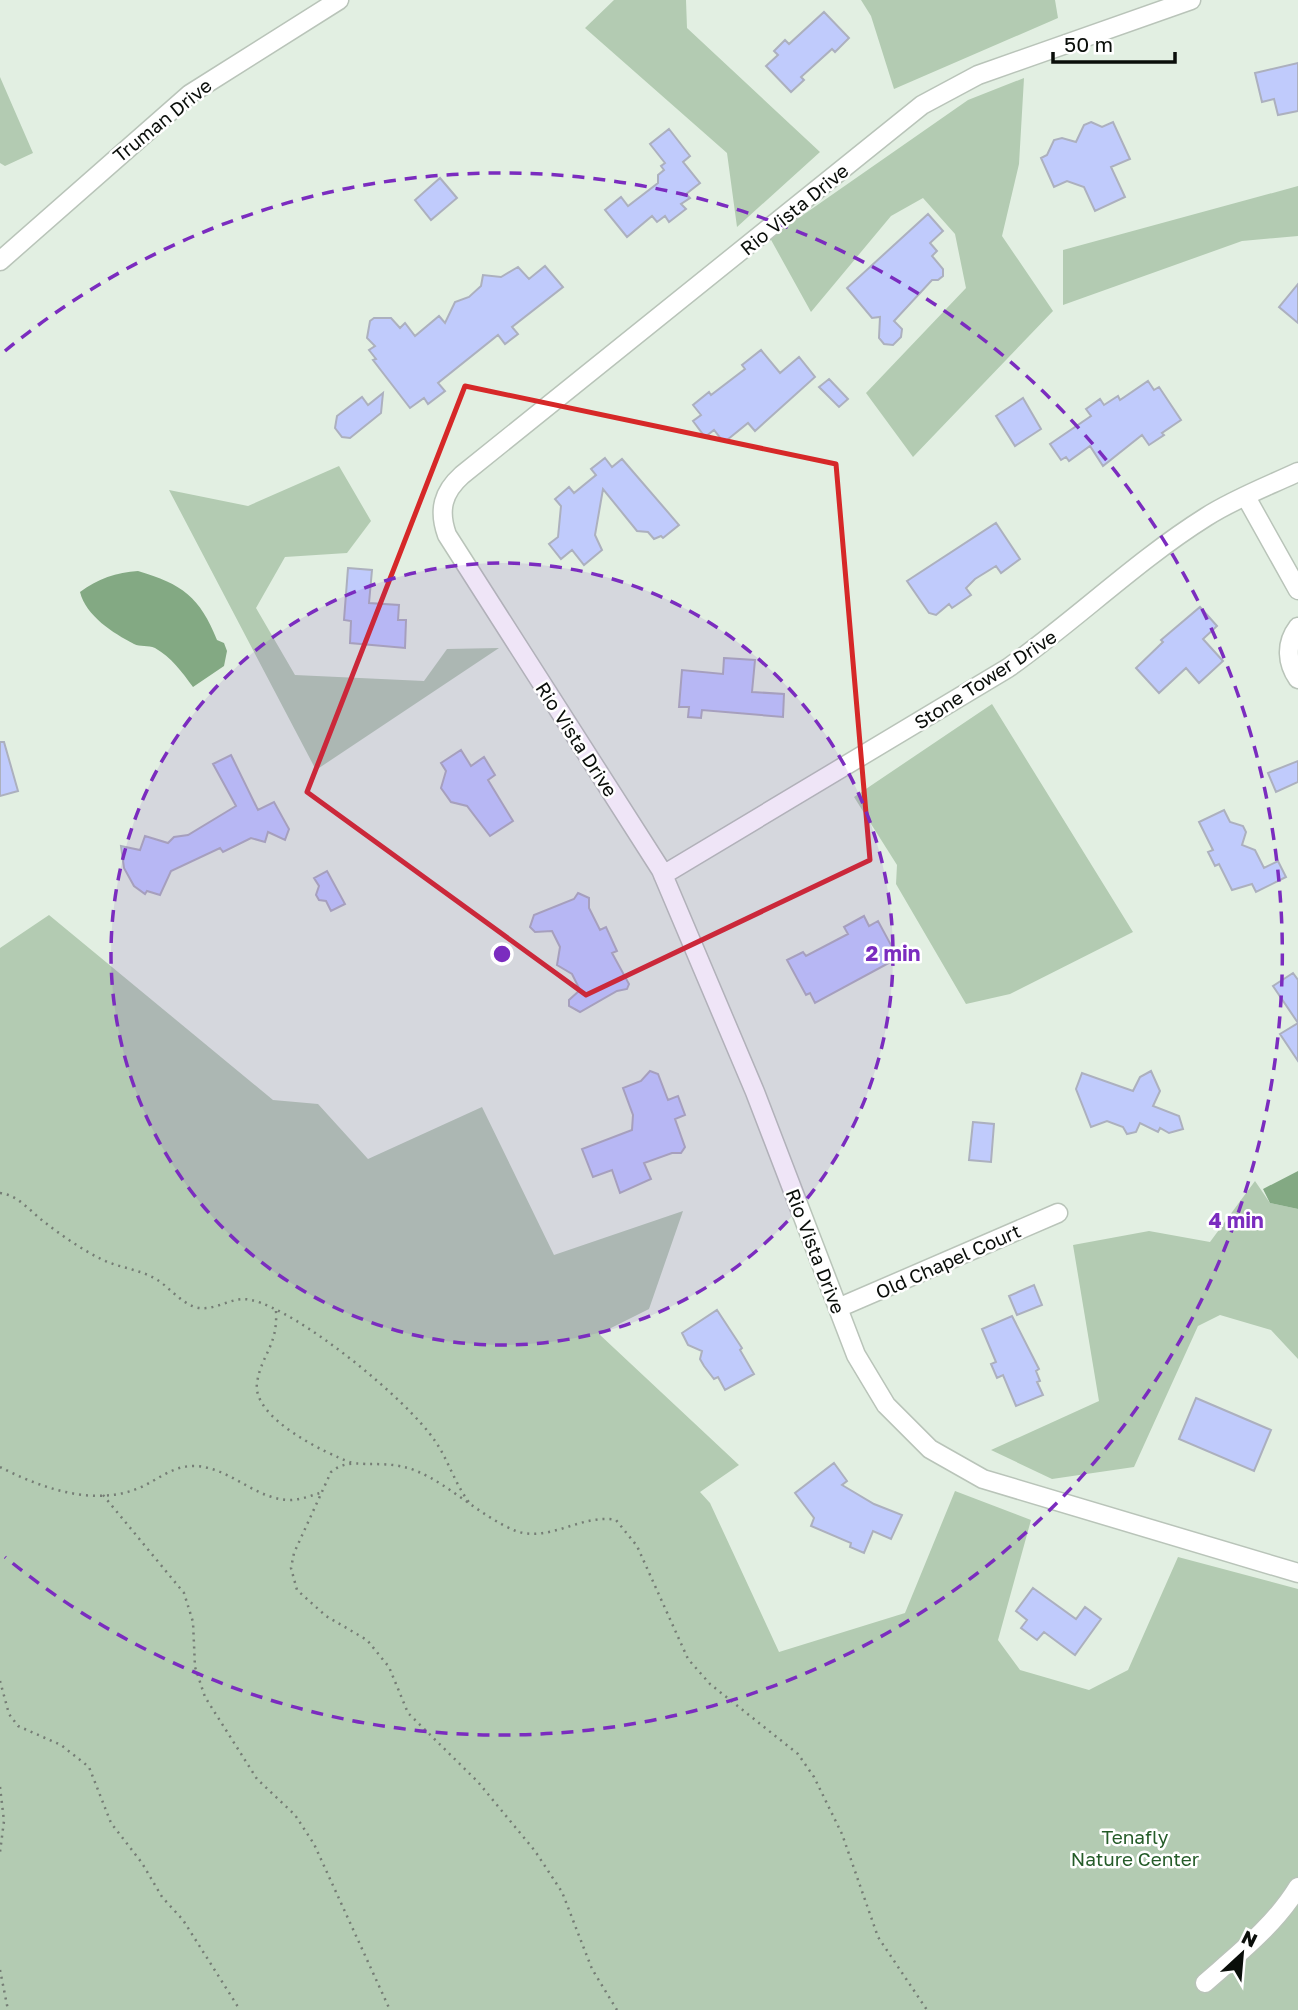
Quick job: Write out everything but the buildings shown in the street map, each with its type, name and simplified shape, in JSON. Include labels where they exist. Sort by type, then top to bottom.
[{"type":"street","name":"Truman Drive","points":[[0,261],[190,94],[339,0]]},
{"type":"street","name":"Rio Vista Drive","points":[[1191,0],[1145,8],[978,75],[922,105],[462,475],[445,494],[442,508],[447,534],[663,875],[755,1092],[856,1355],[886,1405],[930,1449],[957,1466],[1004,1486],[1298,1573]]},
{"type":"street","name":"Stone Tower Drive","points":[[663,875],[1008,667],[1208,515],[1298,472]]},
{"type":"street","points":[[1246,497],[1298,590]]},
{"type":"street","points":[[1298,628],[1289,645],[1288,658],[1298,679]]},
{"type":"street","name":"Old Chapel Court","points":[[838,1308],[1058,1213]]},
{"type":"street","points":[[1205,1983],[1288,1904],[1298,1887]]},
{"type":"path","points":[[0,1193],[16,1198],[41,1220],[94,1255],[141,1272],[194,1307],[206,1308],[239,1298],[253,1300],[337,1349],[402,1402],[436,1443],[447,1468],[473,1508]]},
{"type":"path","points":[[276,1311],[276,1336],[257,1384],[261,1402],[301,1438],[353,1463]]},
{"type":"path","points":[[617,2010],[592,1969],[562,1892],[535,1851],[478,1782],[408,1713],[389,1667],[367,1640],[326,1616],[297,1590],[291,1568],[294,1553],[320,1493],[331,1472],[339,1466],[353,1463],[414,1470],[502,1525],[533,1535],[606,1518],[616,1520],[625,1528],[646,1563],[688,1659],[696,1670],[710,1684],[786,1741],[814,1777],[846,1844],[878,1937],[928,2010]]},
{"type":"path","points":[[0,1467],[52,1490],[103,1495],[139,1488],[168,1471],[194,1466],[222,1472],[272,1497],[299,1499],[320,1493]]},
{"type":"path","points":[[103,1495],[184,1593],[193,1622],[195,1667],[208,1704],[257,1779],[295,1815],[314,1844],[390,2010]]},
{"type":"path","points":[[0,1681],[9,1714],[18,1726],[61,1745],[89,1767],[111,1823],[142,1863],[162,1897],[183,1920],[240,2010]]},
{"type":"path","points":[[0,1787],[4,1813],[0,1852]]},
{"type":"path","points":[[0,1970],[8,2010]]},
{"type":"highlighted area","points":[[465,386],[836,464],[870,860],[586,995],[307,792]]},
{"type":"green space","points":[[614,0],[686,0],[687,28],[820,152],[737,227],[727,153],[585,28]]},
{"type":"green space","points":[[861,0],[1055,0],[1058,18],[894,89],[871,16]]},
{"type":"green space","points":[[0,77],[33,153],[5,166],[0,163]]},
{"type":"green space","points":[[1024,78],[1019,164],[1002,236],[1053,311],[913,457],[866,393],[966,288],[955,234],[923,198],[891,216],[811,312],[770,238],[968,100]]},
{"type":"green space","points":[[1298,186],[1298,236],[1242,241],[1063,305],[1063,250]]},
{"type":"green space","points":[[339,466],[371,521],[347,553],[285,557],[256,608],[295,675],[424,681],[447,649],[499,648],[316,770],[169,490],[248,506]]},
{"type":"green space","points":[[992,704],[1133,932],[1010,994],[966,1004],[896,884],[897,865],[854,797]]},
{"type":"green space","name":"Tenafly Nature Center","points":[[49,915],[273,1100],[318,1104],[368,1159],[482,1107],[554,1255],[683,1211],[649,1309],[599,1334],[739,1465],[700,1492],[710,1503],[779,1652],[905,1613],[955,1491],[1031,1520],[998,1640],[1020,1670],[1089,1690],[1128,1670],[1178,1557],[1298,1589],[1298,2010],[0,2010],[0,948]]},
{"type":"green space","points":[[1255,1181],[1270,1203],[1298,1209],[1298,1359],[1271,1330],[1220,1315],[1198,1326],[1134,1467],[1052,1479],[991,1450],[1099,1401],[1073,1245],[1149,1231],[1210,1242]]},
{"type":"shaded area","points":[[138,571],[167,581],[188,594],[204,613],[217,640],[224,643],[227,651],[224,666],[193,687],[166,656],[155,648],[136,645],[118,635],[101,623],[83,601],[80,592],[93,583],[122,573]]},
{"type":"shaded area","points":[[1298,1171],[1298,1209],[1270,1203],[1263,1189]]}]
